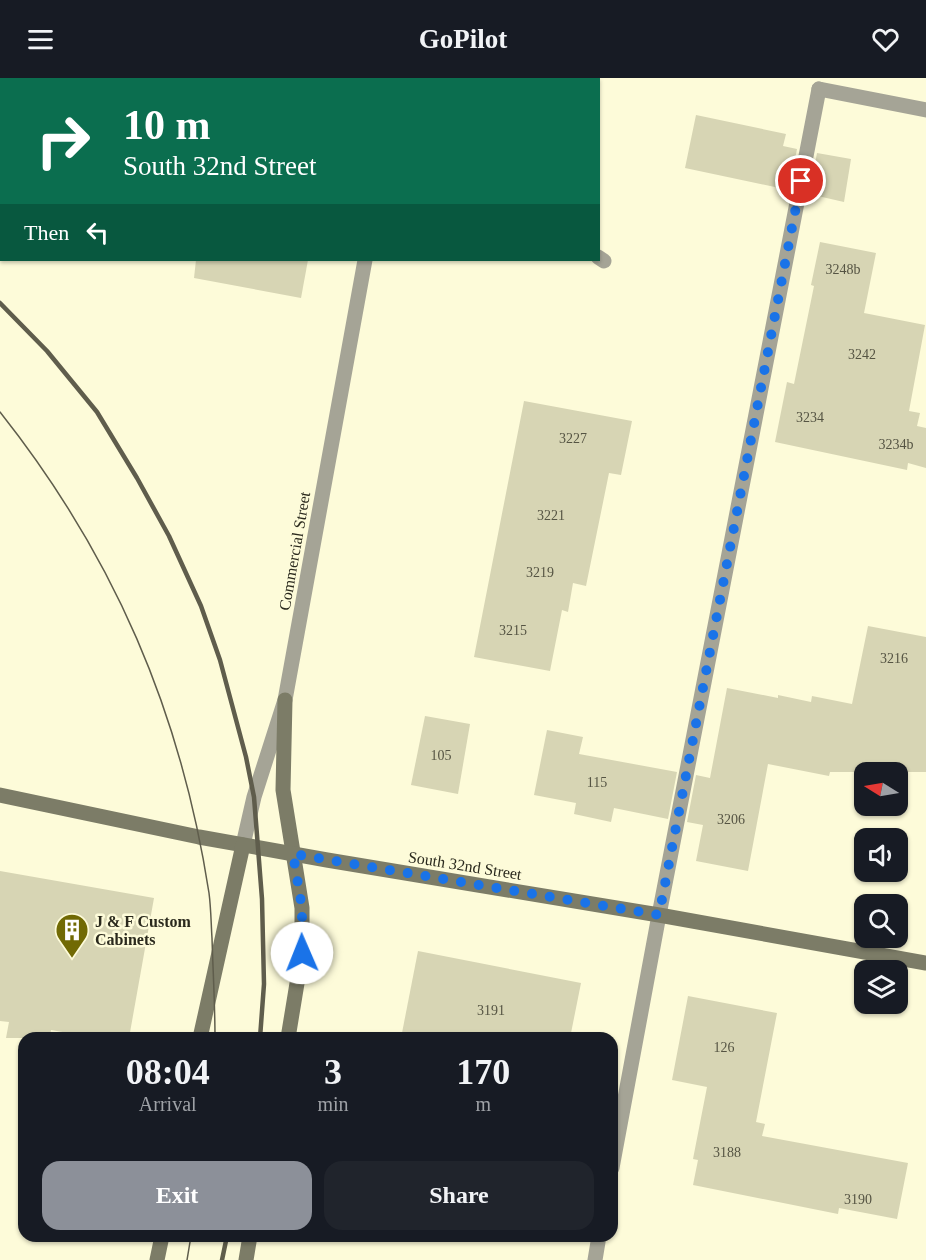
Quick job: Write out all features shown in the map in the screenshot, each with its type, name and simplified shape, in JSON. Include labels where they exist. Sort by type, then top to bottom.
[{"type":"main road","points":[[285,700],[283,790],[302,908],[302,953],[289,1032]]},
{"type":"main road","name":"South 32nd Street","points":[[0,795],[293,854],[659,915],[926,963]]},
{"type":"main road","points":[[201,1032],[243,844]]},
{"type":"main road","points":[[157,1260],[161,1242]]},
{"type":"main road","points":[[246,1260],[249,1242]]},
{"type":"street","points":[[618,1136],[819,89],[926,110]]},
{"type":"street","name":"Commercial Street","points":[[243,844],[254,797],[285,700],[365,261]]},
{"type":"street","points":[[595,1260],[598,1242]]},
{"type":"building","points":[[696,115],[786,134],[783,146],[797,149],[789,190],[685,168]]},
{"type":"building","points":[[817,153],[851,159],[844,202],[809,194]]},
{"type":"building","points":[[820,242],[876,253],[864,313],[925,325],[909,411],[920,413],[917,426],[926,428],[926,468],[908,463],[907,470],[775,442],[787,382],[794,384],[814,286],[811,285]]},
{"type":"building","points":[[196,261],[308,261],[301,298],[194,278]]},
{"type":"building","points":[[524,401],[632,421],[621,475],[609,473],[586,586],[573,583],[568,612],[562,610],[550,671],[474,657]]},
{"type":"building","points":[[868,626],[926,637],[926,772],[908,772],[908,762],[854,762],[854,772],[830,772],[829,776],[768,764],[748,871],[696,861],[703,825],[687,822],[696,775],[710,778],[727,688],[778,698],[778,695],[811,702],[812,696],[852,704]]},
{"type":"building","points":[[425,716],[470,724],[458,794],[411,785]]},
{"type":"building","points":[[547,730],[583,737],[579,754],[677,772],[668,819],[614,808],[611,822],[574,814],[576,803],[534,795]]},
{"type":"building","name":"J & F Custom Cabinets","points":[[0,871],[154,898],[130,1032],[51,1030],[51,1032],[18,1032],[18,1038],[6,1038],[9,1022],[0,1021]]},
{"type":"building","points":[[418,951],[581,983],[571,1032],[402,1032]]},
{"type":"building","points":[[688,996],[777,1013],[756,1122],[765,1124],[762,1136],[908,1163],[897,1219],[839,1208],[838,1214],[693,1185],[698,1160],[693,1159],[707,1087],[672,1080]]},
{"type":"tram line","points":[[0,412],[41,467],[77,522],[109,580],[137,639],[161,699],[181,762],[197,826],[209,893],[215,1032]]},
{"type":"tram line","points":[[187,1260],[190,1242]]},
{"type":"railway","points":[[0,303],[47,351],[97,412],[169,536],[201,606],[220,660],[246,757],[254,797],[262,899],[264,984],[260,1032]]},
{"type":"railway","points":[[222,1260],[226,1242]]},
{"type":"place","name":"J & F Custom Cabinets","points":[[72,959]]},
{"type":"route","points":[[302,953],[302,908],[293,854],[659,915],[801,181]]}]
